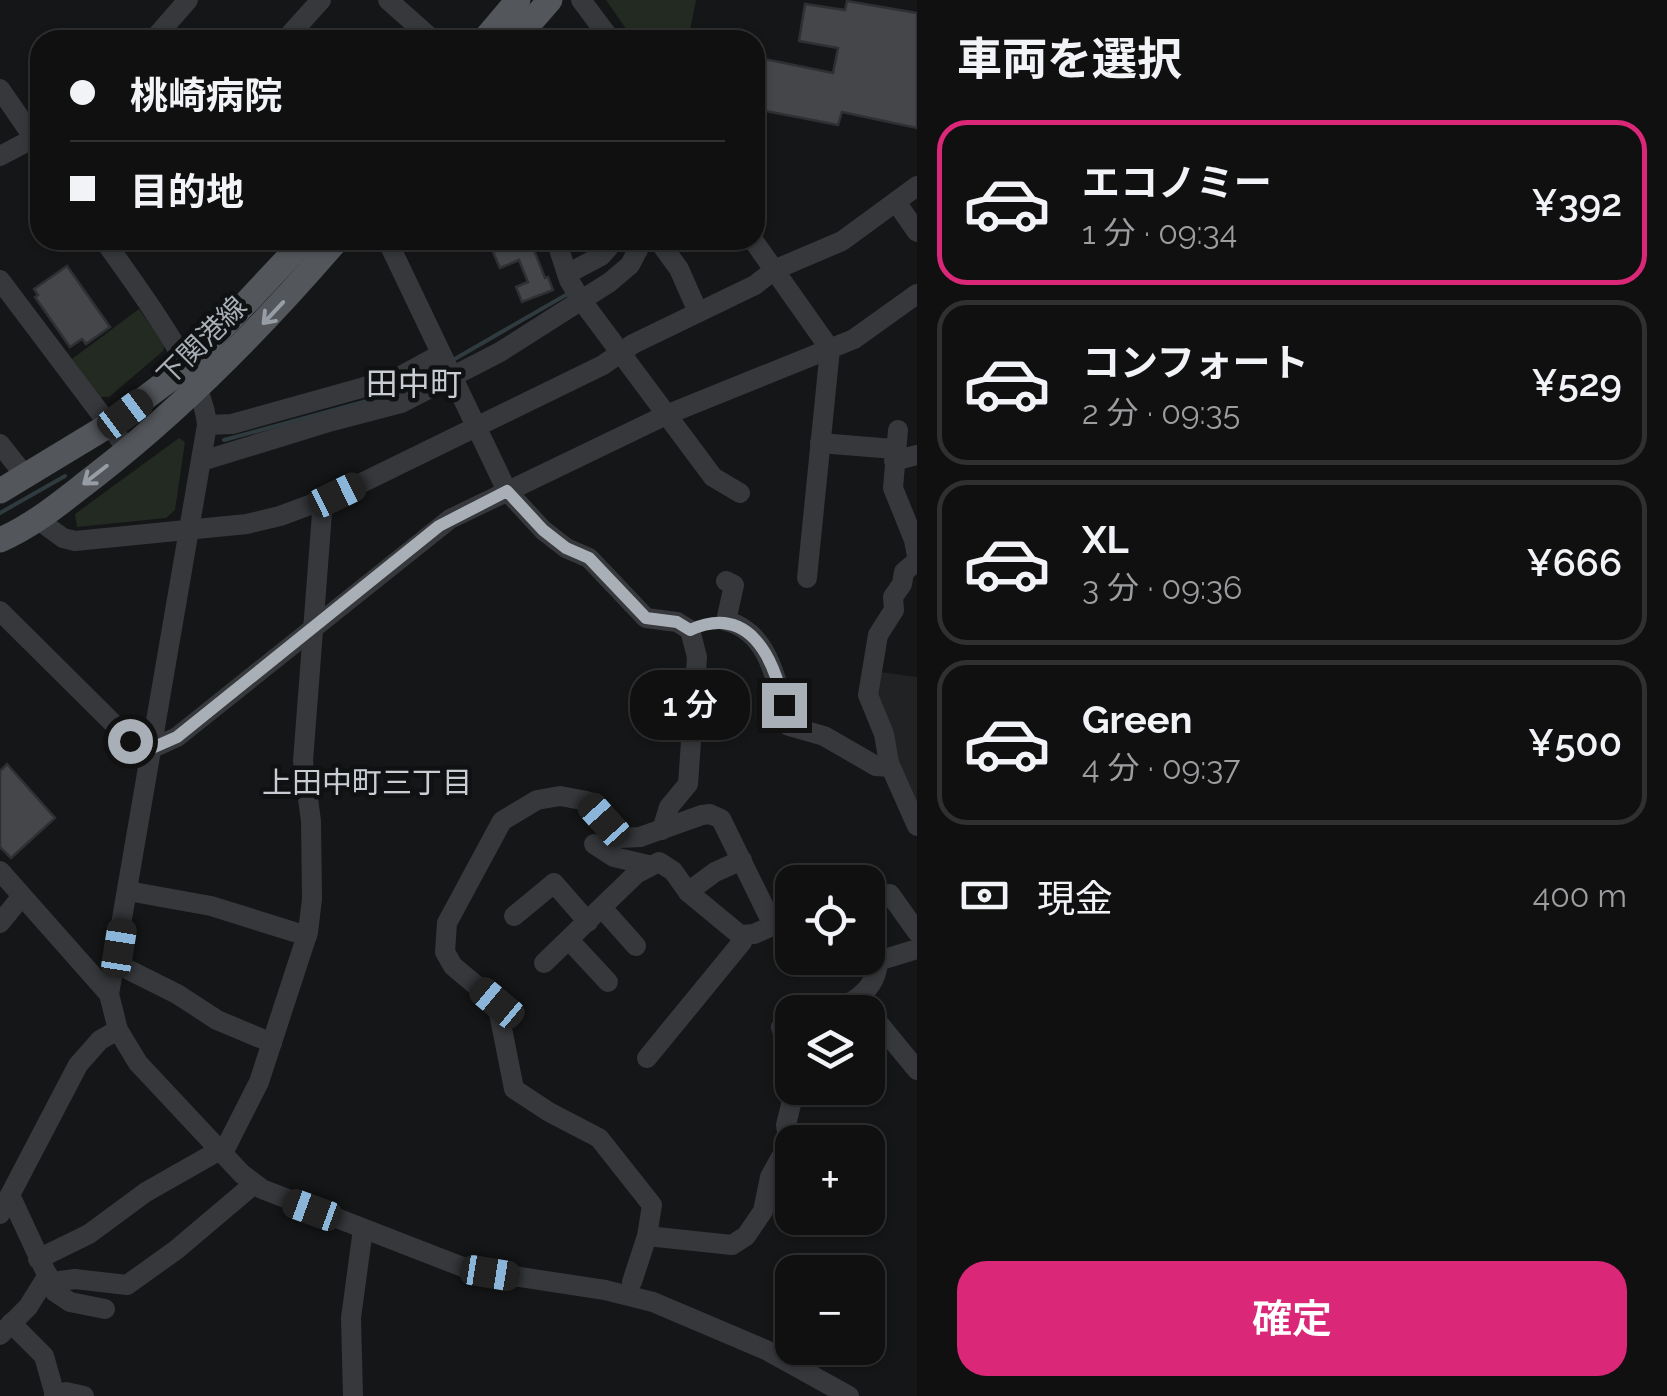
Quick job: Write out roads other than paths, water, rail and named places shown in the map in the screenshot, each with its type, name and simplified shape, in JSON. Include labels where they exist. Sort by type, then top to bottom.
[{"type":"main road","points":[[524,30],[550,0]]},
{"type":"main road","points":[[491,30],[510,3]]},
{"type":"main road","name":"下関港線","points":[[0,540],[37,519],[128,450],[297,250]]},
{"type":"main road","name":"下関港線","points":[[0,491],[191,379],[273,314],[328,250]]},
{"type":"street","points":[[162,30],[188,0]]},
{"type":"street","points":[[294,30],[320,0]]},
{"type":"street","points":[[388,0],[422,30]]},
{"type":"street","points":[[581,0],[603,30]]},
{"type":"street","points":[[0,89],[30,129]]},
{"type":"street","points":[[0,156],[30,143]]},
{"type":"street","points":[[37,519],[63,538],[75,541],[247,524],[319,502],[602,365],[620,352],[755,285],[774,270],[842,240],[917,186]]},
{"type":"street","points":[[896,202],[917,232]]},
{"type":"street","points":[[111,250],[176,346],[207,426],[110,994],[118,1030],[138,1062],[254,1184],[286,1200],[468,1270],[606,1290],[653,1302],[766,1350],[850,1396]]},
{"type":"street","points":[[392,250],[507,491],[543,530],[566,548],[589,558],[646,618],[677,622],[690,630],[696,658],[688,784],[669,807],[662,830]]},
{"type":"street","points":[[560,250],[574,288],[666,415],[712,477],[740,493]]},
{"type":"street","points":[[574,288],[606,250]]},
{"type":"street","points":[[202,461],[401,403],[447,366],[574,288],[626,270],[637,250]]},
{"type":"street","points":[[665,250],[698,312]]},
{"type":"street","points":[[760,250],[830,349],[806,578]]},
{"type":"street","points":[[0,280],[128,450]]},
{"type":"street","points":[[3,620],[130,741],[152,748],[177,737],[439,526],[666,415],[862,335],[917,294]]},
{"type":"street","points":[[207,426],[232,424],[447,366]]},
{"type":"street","points":[[820,443],[896,447],[917,455]]},
{"type":"street","points":[[0,444],[26,477]]},
{"type":"street","points":[[896,447],[893,488],[914,540],[917,559],[904,572],[902,584],[893,597],[894,610],[878,635],[868,695],[884,734],[890,767],[917,826]]},
{"type":"street","points":[[84,1396],[66,1392],[54,1396],[44,1356],[6,1329],[28,1307],[46,1272],[89,1234],[146,1192],[222,1152],[250,1106],[307,936],[312,899],[311,840],[303,761],[322,513],[319,502]]},
{"type":"street","points":[[726,581],[734,584],[726,621]]},
{"type":"street","points":[[690,630],[708,622],[726,621],[746,630],[766,656],[780,688],[789,726],[824,736],[876,766],[890,767]]},
{"type":"street","points":[[632,1282],[652,1205],[599,1138],[514,1088],[497,1003],[453,966],[445,952],[447,923],[502,821],[537,800],[560,796],[587,801],[620,838],[640,837],[710,814],[721,820],[775,909]]},
{"type":"street","points":[[594,844],[614,857],[648,865]]},
{"type":"street","points":[[688,892],[715,872],[742,860]]},
{"type":"street","points":[[544,963],[648,865],[658,862],[666,865],[688,892],[734,931],[744,935],[775,924]]},
{"type":"street","points":[[0,871],[110,994]]},
{"type":"street","points":[[514,916],[554,883],[636,946]]},
{"type":"street","points":[[128,890],[211,906],[307,936]]},
{"type":"street","points":[[890,894],[917,932]]},
{"type":"street","points":[[0,922],[22,896]]},
{"type":"street","points":[[647,1058],[744,935]]},
{"type":"street","points":[[569,940],[608,982]]},
{"type":"street","points":[[885,953],[917,949]]},
{"type":"street","points":[[129,970],[217,1020],[272,1043]]},
{"type":"street","points":[[860,995],[876,975]]},
{"type":"street","points":[[0,1214],[78,1064],[89,1050],[118,1030]]},
{"type":"street","points":[[885,1031],[917,1070]]},
{"type":"street","points":[[647,1236],[732,1245],[746,1236],[763,1212],[770,1177],[789,1143],[786,1125],[791,1105]]},
{"type":"street","points":[[46,1272],[127,1286],[254,1184]]},
{"type":"street","points":[[10,1195],[55,1292],[70,1302],[106,1309]]},
{"type":"street","points":[[353,1396],[351,1318],[363,1229]]},
{"type":"waterway","points":[[453,360],[571,292]]},
{"type":"waterway","points":[[224,440],[396,393],[441,367]]},
{"type":"waterway","points":[[0,513],[65,476]]},
{"type":"district","name":"田中町","points":[[414,383]]},
{"type":"district","name":"上田中町三丁目","points":[[367,782]]}]
